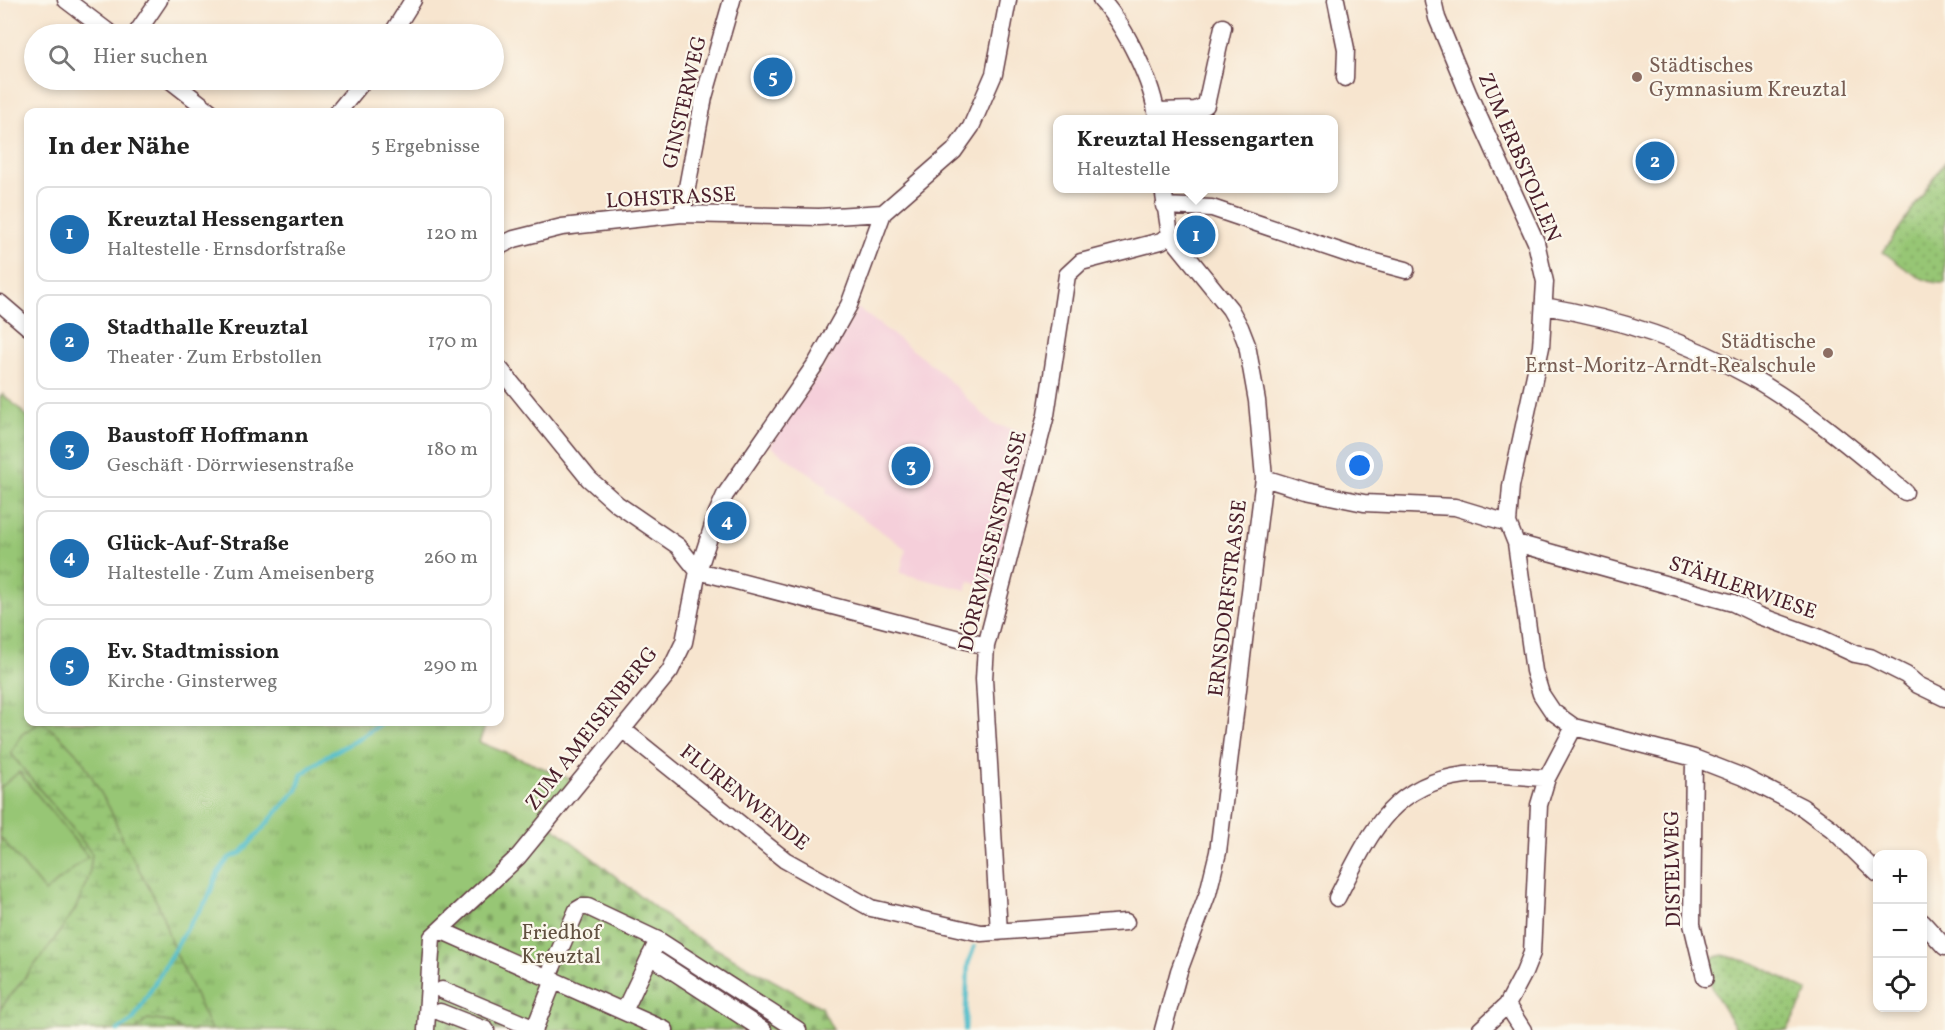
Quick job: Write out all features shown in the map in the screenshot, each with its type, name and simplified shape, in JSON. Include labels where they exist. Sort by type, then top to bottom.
[{"type":"street","points":[[66,0],[98,24]]},
{"type":"street","points":[[143,24],[159,0]]},
{"type":"street","points":[[398,24],[413,0]]},
{"type":"street","name":"GINSTERWEG","points":[[682,214],[704,97],[732,0]]},
{"type":"street","name":"ZUM AMEISENBERG","points":[[426,1030],[432,937],[518,857],[670,671],[684,642],[698,571],[725,495],[817,362],[849,305],[883,213],[954,152],[971,127],[994,74],[1008,0]]},
{"type":"street","points":[[1101,0],[1127,37],[1144,73],[1157,115],[1196,110],[1206,105],[1222,27]]},
{"type":"street","points":[[1336,0],[1346,49],[1345,78]]},
{"type":"street","name":"ZUM ERBSTOLLEN","points":[[1433,0],[1437,18],[1468,93],[1536,242],[1545,282],[1541,347],[1511,486],[1508,523],[1515,543],[1534,671],[1541,694],[1553,712],[1574,727],[1694,758],[1743,777],[1802,807],[1832,830],[1873,869]]},
{"type":"street","points":[[183,90],[206,108]]},
{"type":"street","points":[[341,108],[356,90]]},
{"type":"street","name":"ERNSDORFSTRASSE","points":[[1163,193],[1170,235],[1230,309],[1240,327],[1257,400],[1264,478],[1218,852],[1208,893],[1179,970],[1163,1030]]},
{"type":"street","points":[[1164,206],[1212,208],[1357,257],[1406,270]]},
{"type":"street","name":"LOHSTRASSE","points":[[504,244],[514,239],[562,227],[682,214],[819,218],[883,213]]},
{"type":"street","name":"DÖRRWIESENSTRASSE","points":[[999,932],[984,679],[986,646],[1046,415],[1067,275],[1081,262],[1161,241],[1170,235]]},
{"type":"street","points":[[0,303],[24,324]]},
{"type":"street","points":[[1544,306],[1624,324],[1708,357],[1750,377],[1825,426],[1905,492]]},
{"type":"street","points":[[504,374],[589,479],[617,504],[678,546],[698,571],[986,646]]},
{"type":"street","points":[[1264,478],[1306,492],[1364,503],[1455,507],[1508,523]]},
{"type":"street","name":"STÄHLERWIESE","points":[[1515,543],[1733,603],[1855,654],[1870,657],[1945,698]]},
{"type":"street","points":[[1479,1030],[1506,1005],[1532,953],[1539,805],[1548,778],[1574,727]]},
{"type":"street","name":"FLURENWENDE","points":[[622,729],[784,860],[871,908],[981,933],[1126,922]]},
{"type":"street","name":"DISTELWEG","points":[[1694,758],[1692,924],[1705,978]]},
{"type":"street","points":[[1337,898],[1368,837],[1385,814],[1412,792],[1442,779],[1467,775],[1548,778]]},
{"type":"street","points":[[442,990],[535,1029],[551,978],[577,910],[588,907],[657,940],[798,1030]]},
{"type":"street","points":[[1927,927],[1945,947]]},
{"type":"street","points":[[440,930],[665,1030]]},
{"type":"street","points":[[624,1011],[657,940]]},
{"type":"street","points":[[650,956],[763,1030]]},
{"type":"street","points":[[1506,1005],[1523,1030]]},
{"type":"street","points":[[440,1012],[486,1030]]},
{"type":"shaded area","points":[[858,308],[935,367],[993,424],[1031,434],[992,587],[969,581],[966,590],[900,573],[906,549],[826,492],[828,487],[770,446],[828,360]]},
{"type":"green space","points":[[1945,162],[1945,283],[1936,283],[1912,273],[1883,252]]},
{"type":"green space","points":[[3,394],[24,413],[24,726],[485,726],[479,742],[570,779],[553,827],[433,1030],[0,1030],[0,397]]},
{"type":"green space","points":[[35,726],[47,726],[59,735],[81,758],[110,809],[123,840],[160,908],[171,942],[211,1030],[181,1030],[169,1022],[148,1019],[136,1030],[0,1030],[0,1009],[75,910],[89,876],[92,854],[11,753],[22,734]]},
{"type":"green space","points":[[19,772],[88,857],[45,892],[0,837],[0,788]]},
{"type":"green space","name":"Friedhof Kreuztal","points":[[553,827],[686,932],[821,1007],[833,1030],[433,1030],[440,938]]},
{"type":"green space","points":[[1723,955],[1754,963],[1808,991],[1787,1030],[1737,1030],[1718,999],[1708,973],[1708,966],[1713,958]]},
{"type":"waterway","points":[[118,1030],[133,1020],[189,925],[207,900],[218,873],[229,858],[241,853],[297,790],[302,774],[326,756],[359,739],[377,726]]},
{"type":"waterway","points":[[965,1030],[968,964],[974,947]]},
{"type":"place","name":"Ev. Stadtmission","points":[[773,77]]},
{"type":"place","name":"Städtisches Gymnasium Kreuztal","points":[[1637,77]]},
{"type":"place","name":"Stadthalle Kreuztal","points":[[1655,161]]},
{"type":"place","name":"Kreuztal Hessengarten","points":[[1196,235]]},
{"type":"place","name":"Städtische Ernst-Moritz-Arndt-Realschule","points":[[1828,353]]},
{"type":"place","name":"Baustoff Hoffmann","points":[[911,466]]},
{"type":"place","name":"Glück-Auf-Straße","points":[[727,521]]}]
